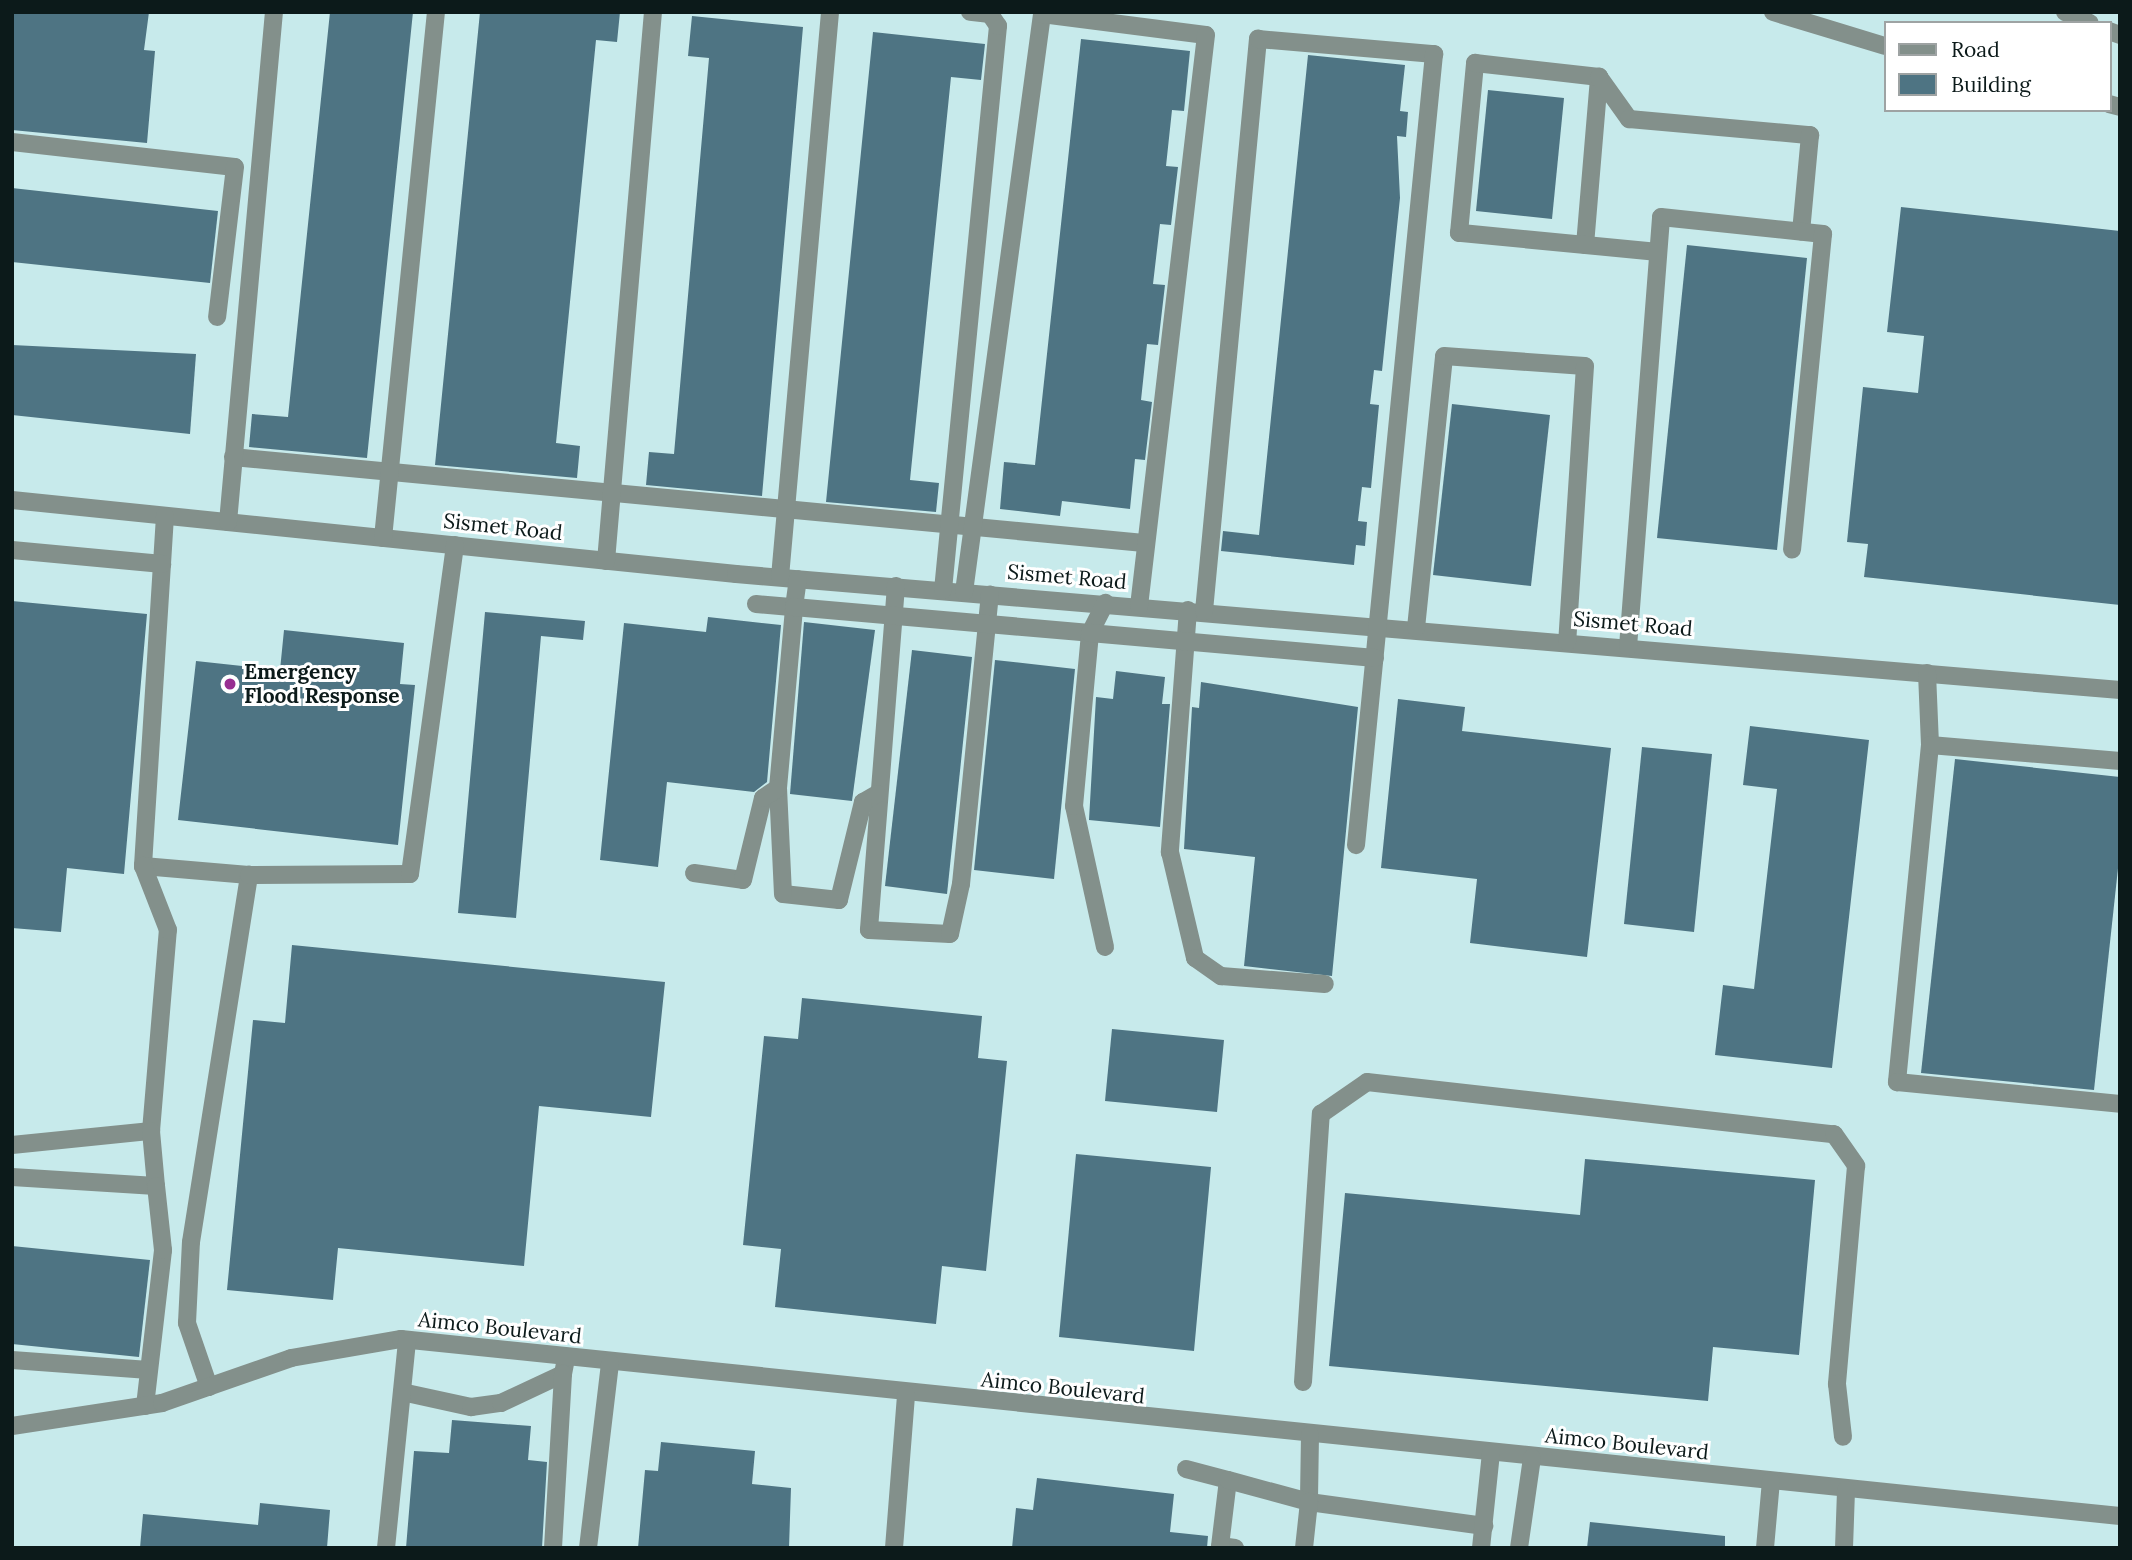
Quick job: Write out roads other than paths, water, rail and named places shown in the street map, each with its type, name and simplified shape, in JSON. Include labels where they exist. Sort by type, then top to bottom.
[{"type":"street","points":[[228,522],[274,12]]},
{"type":"street","points":[[383,538],[436,12]]},
{"type":"street","points":[[606,561],[653,12]]},
{"type":"street","points":[[830,12],[786,509],[789,578],[794,607],[778,788],[783,894],[839,900],[863,802],[877,794]]},
{"type":"street","points":[[943,590],[998,26],[990,14],[970,12]]},
{"type":"street","points":[[1773,12],[1884,46]]},
{"type":"street","points":[[2065,12],[2085,21]]},
{"type":"street","points":[[964,592],[1042,15],[1206,35],[1144,543],[1139,606]]},
{"type":"street","points":[[1325,984],[1221,976],[1195,958],[1170,852],[1185,642],[1196,611],[1258,39],[1434,54],[1380,625],[1356,845]]},
{"type":"street","points":[[1658,252],[1459,233],[1475,64],[1599,77],[1629,119],[1810,135],[1801,232]]},
{"type":"street","points":[[1585,245],[1599,77]]},
{"type":"street","points":[[12,142],[234,167],[217,317]]},
{"type":"street","points":[[1628,647],[1661,217],[1823,234],[1792,549]]},
{"type":"street","points":[[1416,628],[1444,356],[1585,366],[1567,641]]},
{"type":"street","points":[[233,457],[612,495],[786,509],[947,528],[973,527],[1144,543]]},
{"type":"street","name":"Sismet Road","points":[[12,500],[789,578],[1416,628],[2120,690]]},
{"type":"street","points":[[145,1406],[163,1250],[151,1131],[168,930],[143,866],[165,516]]},
{"type":"street","points":[[143,866],[249,875],[410,874],[455,545]]},
{"type":"street","points":[[12,550],[162,564]]},
{"type":"street","points":[[896,586],[877,794],[882,807],[869,930],[950,934],[961,884],[990,594]]},
{"type":"street","points":[[1105,603],[1090,633],[1074,806],[1105,947]]},
{"type":"street","points":[[756,604],[986,627],[1376,657]]},
{"type":"street","points":[[1273,649],[1275,617]]},
{"type":"street","points":[[1927,673],[1930,745],[1897,1082],[2120,1104]]},
{"type":"street","points":[[1930,745],[2120,761]]},
{"type":"street","points":[[695,873],[743,880],[763,798],[778,788]]},
{"type":"street","points":[[209,1387],[187,1323],[191,1242],[249,875]]},
{"type":"street","points":[[1303,1382],[1321,1114],[1367,1082],[1833,1134],[1856,1166],[1837,1384],[1843,1437]]},
{"type":"street","points":[[12,1145],[151,1131]]},
{"type":"street","points":[[12,1177],[156,1186]]},
{"type":"street","points":[[386,1548],[407,1340]]},
{"type":"street","name":"Aimco Boulevard","points":[[12,1426],[145,1406],[291,1358],[407,1340],[564,1366],[610,1363],[2120,1516]]},
{"type":"street","points":[[12,1360],[149,1370]]},
{"type":"street","points":[[588,1548],[610,1363]]},
{"type":"street","points":[[402,1392],[471,1407],[500,1404],[564,1366]]},
{"type":"street","points":[[553,1548],[564,1366]]},
{"type":"street","points":[[894,1548],[906,1394]]},
{"type":"street","points":[[1304,1548],[1310,1435]]},
{"type":"street","points":[[1482,1548],[1491,1453]]},
{"type":"street","points":[[1519,1548],[1532,1458]]},
{"type":"street","points":[[1186,1469],[1308,1502],[1484,1526]]},
{"type":"street","points":[[1228,1480],[1220,1546],[1235,1548]]},
{"type":"street","points":[[1765,1548],[1771,1482]]},
{"type":"street","points":[[1844,1548],[1846,1490]]},
{"type":"place","name":"Emergency Flood Response","points":[[230,684]]}]
